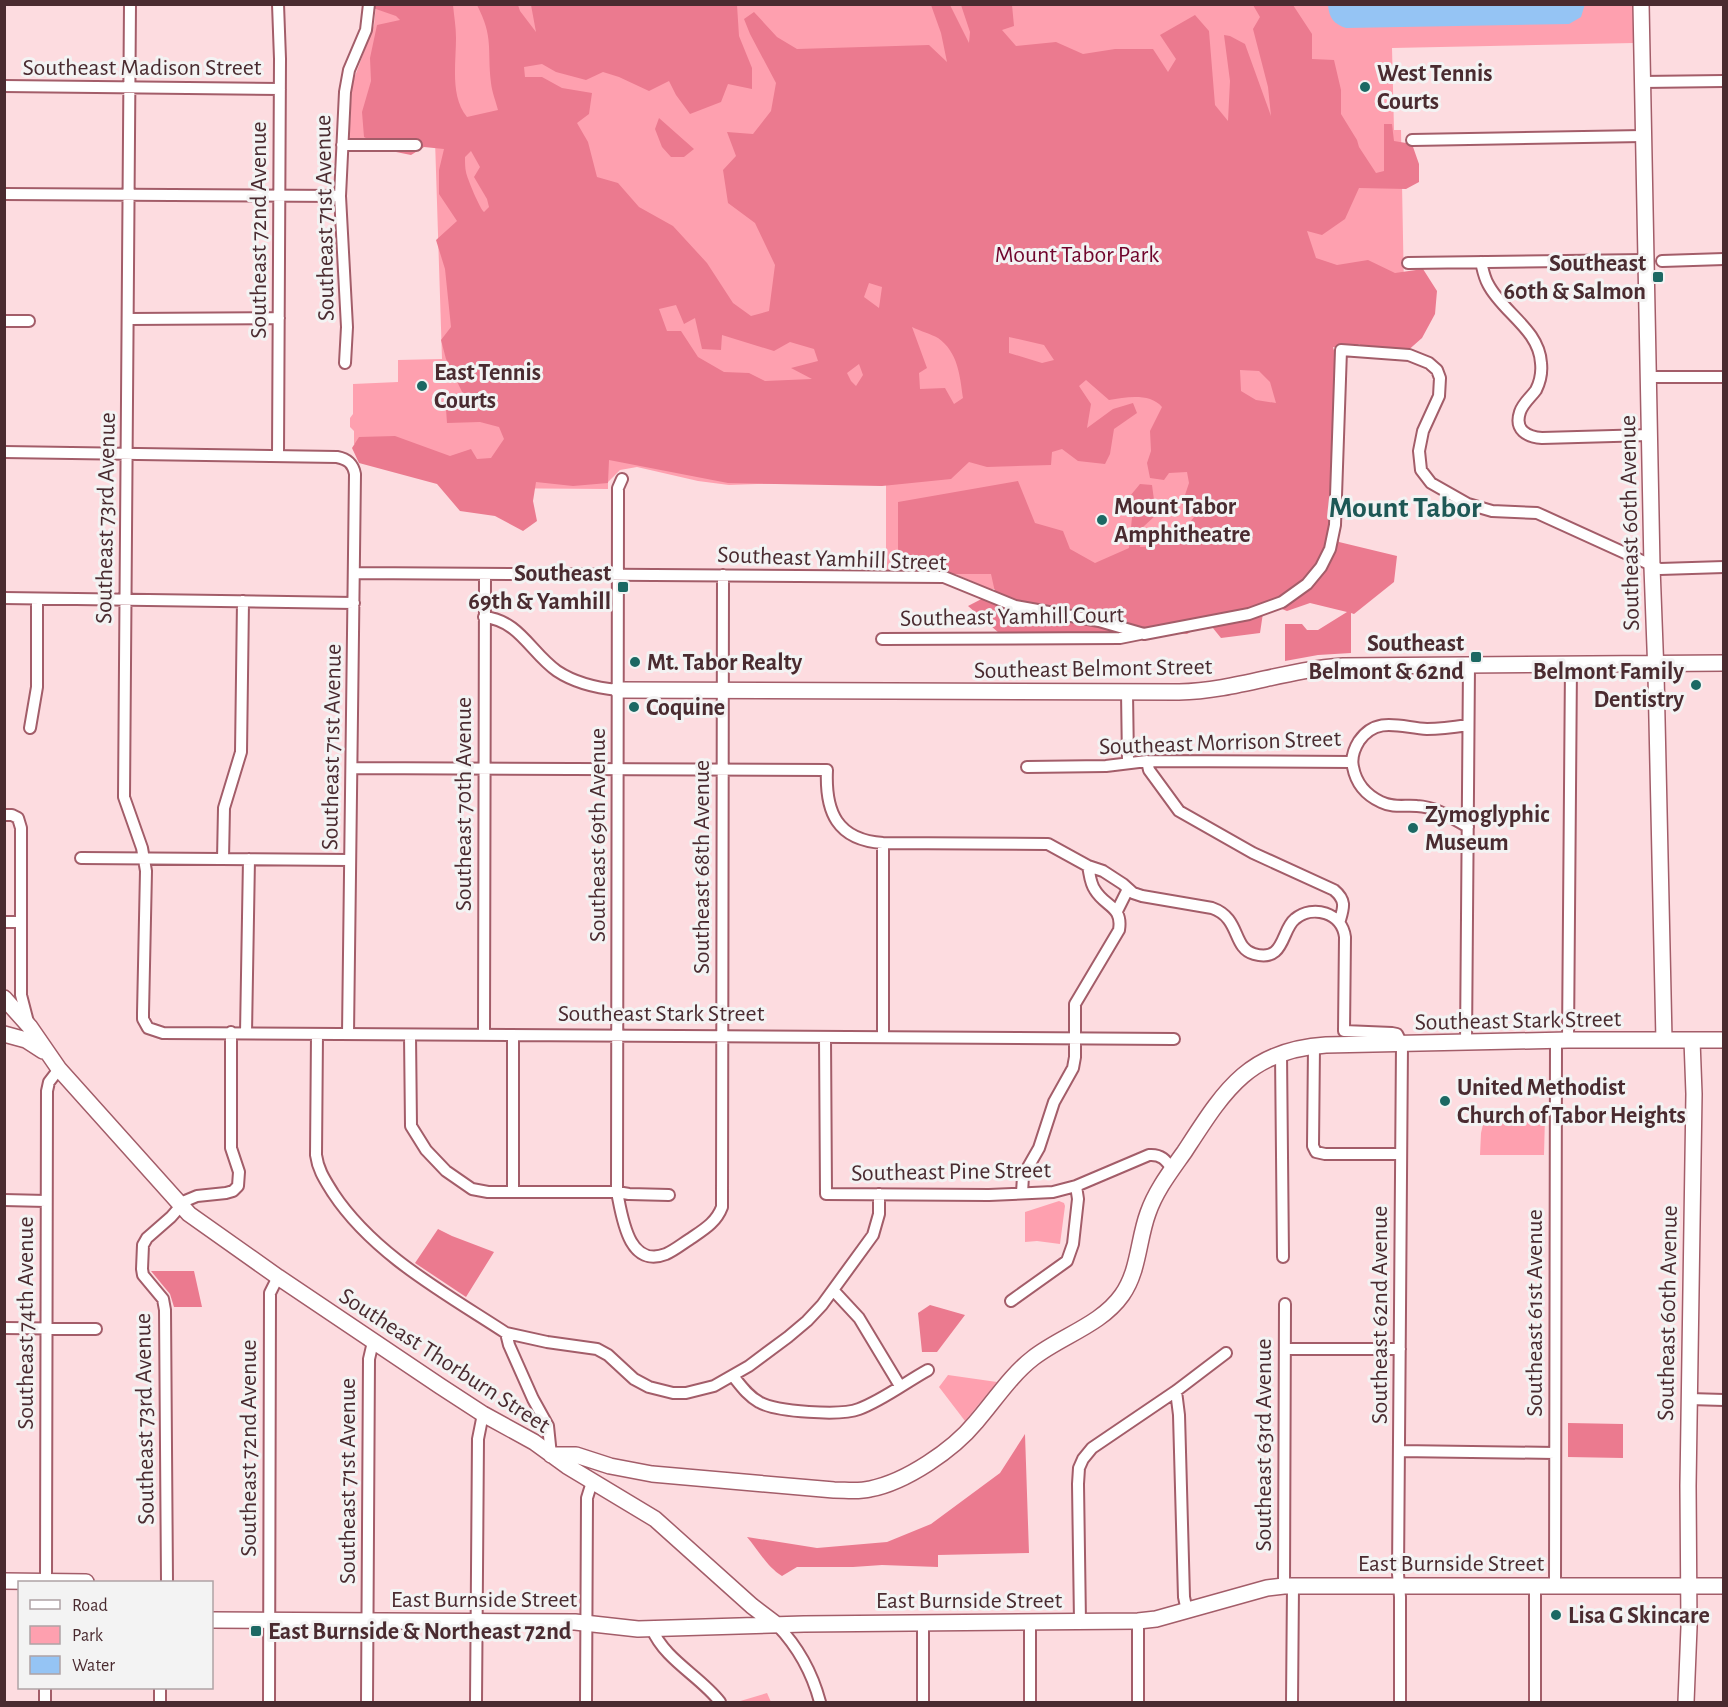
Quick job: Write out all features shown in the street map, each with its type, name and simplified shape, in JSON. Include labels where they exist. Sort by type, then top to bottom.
[{"type":"main road","name":"Southeast 60th Avenue","points":[[1641,4],[1664,1040]]},
{"type":"main road","name":"Southeast Belmont Street","points":[[618,690],[1127,692],[1209,690],[1327,667],[1724,663]]},
{"type":"main road","points":[[4,998],[30,1027],[48,1055]]},
{"type":"main road","points":[[4,1034],[26,1040],[48,1055]]},
{"type":"main road","name":"Southeast 60th Avenue","points":[[1686,1702],[1694,1083],[1692,1040]]},
{"type":"main road","name":"Southeast Stark Street","points":[[1314,1046],[1724,1040]]},
{"type":"main road","name":"Southeast Thorburn Street","points":[[48,1055],[180,1206],[200,1222],[373,1342],[483,1414],[534,1442],[551,1455],[576,1455],[639,1472],[862,1491],[890,1483],[954,1445],[1015,1375],[1032,1359],[1097,1318],[1117,1301],[1129,1283],[1149,1211],[1172,1169],[1213,1108],[1247,1071],[1281,1053],[1314,1046]]},
{"type":"main road","points":[[551,1455],[654,1519],[752,1606],[777,1625]]},
{"type":"main road","name":"East Burnside Street","points":[[213,1620],[587,1622],[631,1629],[777,1625],[1138,1622],[1187,1611],[1267,1588],[1288,1586],[1724,1586]]},
{"type":"street","name":"Southeast 73rd Avenue","points":[[130,4],[124,797],[145,858],[143,1019],[148,1028]]},
{"type":"street","name":"Southeast 72nd Avenue","points":[[278,4],[280,89],[278,456]]},
{"type":"street","name":"Southeast 71st Avenue","points":[[345,363],[347,327],[340,196],[346,83],[366,30],[369,4]]},
{"type":"street","points":[[1642,82],[1724,81]]},
{"type":"street","name":"Southeast Madison Street","points":[[4,86],[280,89]]},
{"type":"street","points":[[1412,140],[1643,136]]},
{"type":"street","points":[[342,145],[416,145]]},
{"type":"street","points":[[4,194],[340,196]]},
{"type":"street","points":[[1662,261],[1724,259]]},
{"type":"street","points":[[1408,263],[1646,260]]},
{"type":"street","points":[[1481,262],[1489,286],[1538,347],[1541,361],[1539,383],[1519,413],[1519,422],[1524,433],[1528,436],[1542,438],[1649,435]]},
{"type":"street","points":[[129,319],[279,318]]},
{"type":"street","points":[[4,321],[30,321]]},
{"type":"street","name":"Southeast Yamhill Street","points":[[355,573],[947,578],[1015,606],[1099,621],[1144,634],[1226,619],[1269,608],[1295,593],[1307,584],[1321,567],[1330,549],[1335,525],[1341,350],[1409,355],[1429,363],[1437,370],[1440,378],[1439,396],[1423,431],[1419,451],[1421,470],[1431,483],[1468,504],[1492,511],[1537,513],[1652,567],[1663,570],[1724,567]]},
{"type":"street","points":[[1648,378],[1724,377]]},
{"type":"street","points":[[4,452],[278,456]]},
{"type":"street","name":"Southeast 71st Avenue","points":[[278,456],[337,457],[350,462],[355,474],[348,1034]]},
{"type":"street","name":"Southeast 69th Avenue","points":[[622,480],[618,488],[618,1192],[629,1240],[637,1250],[650,1256],[658,1256],[676,1248],[712,1224],[720,1212],[722,1194]]},
{"type":"street","name":"Southeast 70th Avenue","points":[[484,1035],[485,574]]},
{"type":"street","name":"Southeast 68th Avenue","points":[[722,1194],[723,575]]},
{"type":"street","points":[[4,598],[354,603]]},
{"type":"street","points":[[30,728],[36,687],[37,598]]},
{"type":"street","points":[[223,859],[224,808],[241,752],[243,601]]},
{"type":"street","name":"Southeast Belmont Street","points":[[484,617],[510,625],[549,664],[567,677],[591,686],[618,690]]},
{"type":"street","name":"Southeast Yamhill Court","points":[[882,639],[1120,638],[1144,634]]},
{"type":"street","name":"Southeast 61st Avenue","points":[[1555,1586],[1562,1041],[1571,664]]},
{"type":"street","points":[[1466,1043],[1468,665]]},
{"type":"street","points":[[1127,692],[1128,762]]},
{"type":"street","name":"Southeast Morrison Street","points":[[1027,767],[1106,766],[1147,761],[1352,762],[1359,741],[1370,730],[1378,726],[1397,724],[1428,729],[1468,725]]},
{"type":"street","points":[[1147,761],[1149,770],[1179,811],[1253,853],[1334,890],[1344,900],[1340,920]]},
{"type":"street","points":[[1352,762],[1359,785],[1378,801],[1396,806],[1430,808],[1468,827]]},
{"type":"street","points":[[352,768],[827,770],[828,799],[831,810],[839,824],[858,839],[883,843],[1048,844],[1103,872],[1142,896],[1222,911],[1231,920],[1241,945],[1254,954],[1262,955],[1277,950],[1292,921],[1304,914],[1325,913],[1340,920],[1344,927],[1345,937],[1344,1031],[1397,1034],[1402,1044]]},
{"type":"street","points":[[4,815],[18,818],[21,828],[21,995],[30,1027]]},
{"type":"street","points":[[883,843],[883,1037]]},
{"type":"street","points":[[81,858],[351,860]]},
{"type":"street","points":[[246,1033],[249,859]]},
{"type":"street","points":[[1022,1193],[1023,1176],[1039,1148],[1054,1102],[1073,1068],[1075,1004],[1119,930],[1117,911],[1096,893],[1091,883],[1088,866]]},
{"type":"street","points":[[1117,911],[1128,889]]},
{"type":"street","points":[[4,922],[21,922]]},
{"type":"street","name":"Southeast Stark Street","points":[[148,1028],[163,1033],[1174,1039]]},
{"type":"street","points":[[180,1206],[197,1196],[233,1191],[240,1180],[231,1148],[231,1032]]},
{"type":"street","points":[[317,1034],[316,1155],[318,1165],[324,1179],[348,1213],[373,1240],[418,1275],[506,1333],[597,1349],[608,1355],[634,1379],[649,1387],[673,1393],[705,1389],[733,1376],[788,1337],[807,1321],[833,1290],[873,1234],[879,1214],[879,1194]]},
{"type":"street","points":[[410,1035],[410,1121],[426,1150],[446,1171],[465,1185],[478,1191],[618,1192],[669,1195]]},
{"type":"street","points":[[513,1035],[513,1192]]},
{"type":"street","name":"Southeast Pine Street","points":[[825,1037],[826,1194],[989,1195],[1053,1192],[1077,1186],[1155,1154],[1164,1158],[1172,1169]]},
{"type":"street","name":"Southeast 62nd Avenue","points":[[1400,1702],[1402,1044]]},
{"type":"street","points":[[1314,1046],[1313,1146],[1316,1152],[1401,1154]]},
{"type":"street","points":[[1281,1053],[1283,1257]]},
{"type":"street","name":"Southeast 74th Avenue","points":[[46,1581],[47,1091],[49,1082],[59,1069]]},
{"type":"street","points":[[1011,1301],[1067,1261],[1073,1244],[1078,1199],[1077,1186]]},
{"type":"street","points":[[4,1200],[46,1201]]},
{"type":"street","name":"Southeast 73rd Avenue","points":[[167,1581],[165,1310],[163,1299],[143,1275],[142,1252],[147,1238],[171,1218],[180,1206]]},
{"type":"street","name":"Southeast 72nd Avenue","points":[[269,1702],[270,1293],[278,1277]]},
{"type":"street","points":[[833,1290],[859,1318],[900,1386]]},
{"type":"street","name":"Southeast 63rd Avenue","points":[[1285,1304],[1288,1586],[1292,1702]]},
{"type":"street","points":[[4,1328],[96,1329]]},
{"type":"street","points":[[506,1333],[533,1399],[548,1426],[551,1455]]},
{"type":"street","name":"Southeast 71st Avenue","points":[[367,1702],[369,1359],[373,1342]]},
{"type":"street","points":[[1285,1349],[1400,1349]]},
{"type":"street","points":[[1080,1622],[1079,1468],[1087,1454],[1100,1442],[1176,1391],[1226,1353]]},
{"type":"street","points":[[733,1376],[749,1396],[761,1403],[773,1407],[841,1413],[862,1408],[928,1370]]},
{"type":"street","points":[[1176,1391],[1179,1415],[1184,1597],[1187,1611]]},
{"type":"street","points":[[1689,1399],[1724,1400]]},
{"type":"street","points":[[476,1702],[478,1439],[483,1414]]},
{"type":"street","points":[[1399,1451],[1555,1453]]},
{"type":"street","points":[[586,1702],[587,1498],[592,1482]]},
{"type":"street","points":[[1535,1586],[1535,1702]]},
{"type":"street","points":[[1030,1622],[1030,1702]]},
{"type":"street","points":[[1138,1622],[1138,1702]]},
{"type":"street","points":[[922,1702],[923,1623]]},
{"type":"street","points":[[777,1625],[790,1638],[804,1660],[820,1702]]},
{"type":"street","points":[[652,1629],[663,1648],[703,1683],[720,1702]]},
{"type":"green space","name":"Mount Tabor Park","points":[[373,5],[453,5],[456,34],[456,90],[467,117],[498,110],[491,83],[488,35],[477,5],[518,5],[536,32],[531,5],[737,5],[739,36],[752,68],[752,89],[728,84],[721,102],[690,114],[669,81],[649,91],[603,72],[586,80],[556,72],[542,64],[524,67],[525,77],[542,77],[562,88],[592,93],[589,114],[577,123],[588,142],[597,177],[618,183],[639,207],[673,226],[707,263],[733,303],[751,316],[769,311],[775,265],[755,223],[728,203],[723,170],[736,156],[727,132],[753,134],[771,111],[776,83],[744,19],[754,12],[777,37],[797,49],[929,45],[947,62],[941,33],[931,5],[950,5],[969,43],[970,32],[961,5],[1012,5],[1014,26],[1002,30],[1016,46],[1056,42],[1083,54],[1115,49],[1153,49],[1168,72],[1176,59],[1160,35],[1195,15],[1209,31],[1215,105],[1228,121],[1230,81],[1224,35],[1245,44],[1271,116],[1268,87],[1253,29],[1260,17],[1253,5],[1293,5],[1312,34],[1312,59],[1334,60],[1341,90],[1341,114],[1376,173],[1384,171],[1384,124],[1392,124],[1394,141],[1412,144],[1419,164],[1419,182],[1406,189],[1359,188],[1345,219],[1322,235],[1307,231],[1316,258],[1337,265],[1368,260],[1395,273],[1423,269],[1437,291],[1435,314],[1422,338],[1405,353],[1372,353],[1359,344],[1352,351],[1333,347],[1341,375],[1343,517],[1333,532],[1339,542],[1397,556],[1394,582],[1354,614],[1351,613],[1351,653],[1318,655],[1285,661],[1285,624],[1302,624],[1307,630],[1318,630],[1347,612],[1310,603],[1287,611],[1269,604],[1263,613],[1260,633],[1221,638],[1208,622],[1187,634],[1114,626],[1101,643],[999,633],[968,606],[995,592],[991,574],[898,574],[898,502],[1018,481],[1035,523],[1063,531],[1070,549],[1095,563],[1129,548],[1133,507],[1130,496],[1140,484],[1152,485],[1156,515],[1143,527],[1140,547],[1154,546],[1186,528],[1196,514],[1182,504],[1189,483],[1187,472],[1169,473],[1164,480],[1150,478],[1147,463],[1151,451],[1150,431],[1162,407],[1145,398],[1109,400],[1086,380],[1079,386],[1091,404],[1087,428],[1113,409],[1133,403],[1137,413],[1114,429],[1110,454],[1105,464],[1078,461],[1062,449],[1052,452],[1051,465],[987,467],[969,462],[951,479],[882,486],[728,483],[609,460],[608,483],[573,486],[536,482],[533,501],[537,521],[523,531],[495,516],[460,511],[437,484],[359,463],[352,448],[359,437],[395,436],[450,456],[471,449],[477,459],[491,458],[504,439],[499,427],[480,422],[447,423],[446,409],[466,400],[446,359],[441,340],[451,327],[445,269],[436,240],[457,221],[439,194],[439,170],[444,149],[424,147],[411,155],[391,151],[364,137],[362,112],[371,81],[370,58],[377,25],[400,20],[396,16],[373,8]],"holes":[[[471,151],[480,167],[474,177],[487,199],[489,207],[484,212],[467,175],[465,157]],[[869,283],[882,287],[879,308],[864,297]],[[676,305],[684,324],[695,318],[702,349],[721,350],[722,335],[774,351],[790,342],[814,349],[818,361],[791,368],[812,379],[765,381],[749,373],[724,372],[698,357],[681,331],[667,331],[659,309]],[[912,327],[938,338],[950,350],[957,365],[963,398],[954,404],[945,388],[920,389],[919,373],[927,368]],[[1009,337],[1044,345],[1054,360],[1042,363],[1009,353]],[[859,364],[863,375],[856,386],[847,373]],[[1240,370],[1259,371],[1270,382],[1276,403],[1256,400],[1241,391]]]},
{"type":"green space","name":"Mount Tabor Park","points":[[376,5],[1634,5],[1634,43],[1392,48],[1394,130],[1401,130],[1405,344],[1324,336],[1319,533],[1002,589],[990,589],[948,571],[886,570],[886,413],[876,480],[729,485],[698,481],[637,467],[620,470],[608,482],[608,489],[452,488],[362,444],[354,444],[354,431],[350,427],[350,418],[353,414],[353,384],[398,382],[398,360],[442,359],[435,140],[349,141],[352,84],[374,25]]},
{"type":"green space","points":[[659,118],[694,149],[684,157],[671,157],[662,147],[655,129]]},
{"type":"green space","points":[[1485,1116],[1545,1116],[1544,1155],[1480,1155],[1481,1133]]},
{"type":"green space","points":[[1059,1201],[1065,1206],[1060,1244],[1025,1242],[1025,1212]]},
{"type":"green space","points":[[438,1229],[494,1252],[466,1297],[415,1263]]},
{"type":"green space","points":[[151,1271],[194,1271],[202,1307],[174,1307],[170,1294]]},
{"type":"green space","points":[[930,1305],[965,1315],[937,1352],[922,1352],[918,1313]]},
{"type":"green space","points":[[948,1375],[997,1382],[965,1421],[939,1387]]},
{"type":"green space","points":[[1568,1423],[1623,1424],[1623,1458],[1568,1457]]},
{"type":"green space","points":[[1025,1434],[1029,1553],[938,1555],[938,1567],[882,1565],[797,1567],[782,1576],[767,1563],[747,1537],[817,1548],[887,1542],[931,1524],[1000,1473]]},
{"type":"green space","points":[[767,1693],[771,1702],[737,1702]]},
{"type":"water","points":[[1585,4],[1581,17],[1569,24],[1346,28],[1333,20],[1328,5]]},
{"type":"place","name":"West Tennis Courts","points":[[1365,87]]},
{"type":"place","name":"Southeast 60th & Salmon","points":[[1658,277]]},
{"type":"place","name":"East Tennis Courts","points":[[422,386]]},
{"type":"place","name":"Mount Tabor Amphitheatre","points":[[1102,520]]},
{"type":"place","name":"Southeast 69th & Yamhill","points":[[623,587]]},
{"type":"place","name":"Southeast Belmont & 62nd","points":[[1476,657]]},
{"type":"place","name":"Mt. Tabor Realty","points":[[635,662]]},
{"type":"place","name":"Belmont Family Dentistry","points":[[1696,685]]},
{"type":"place","name":"Coquine","points":[[634,707]]},
{"type":"place","name":"Zymoglyphic Museum","points":[[1413,828]]},
{"type":"place","name":"United Methodist Church of Tabor Heights","points":[[1445,1101]]},
{"type":"place","name":"Lisa G Skincare","points":[[1556,1615]]},
{"type":"place","name":"East Burnside & Northeast 72nd","points":[[256,1631]]},
{"type":"district","name":"Mount Tabor","points":[[1405,507]]}]
